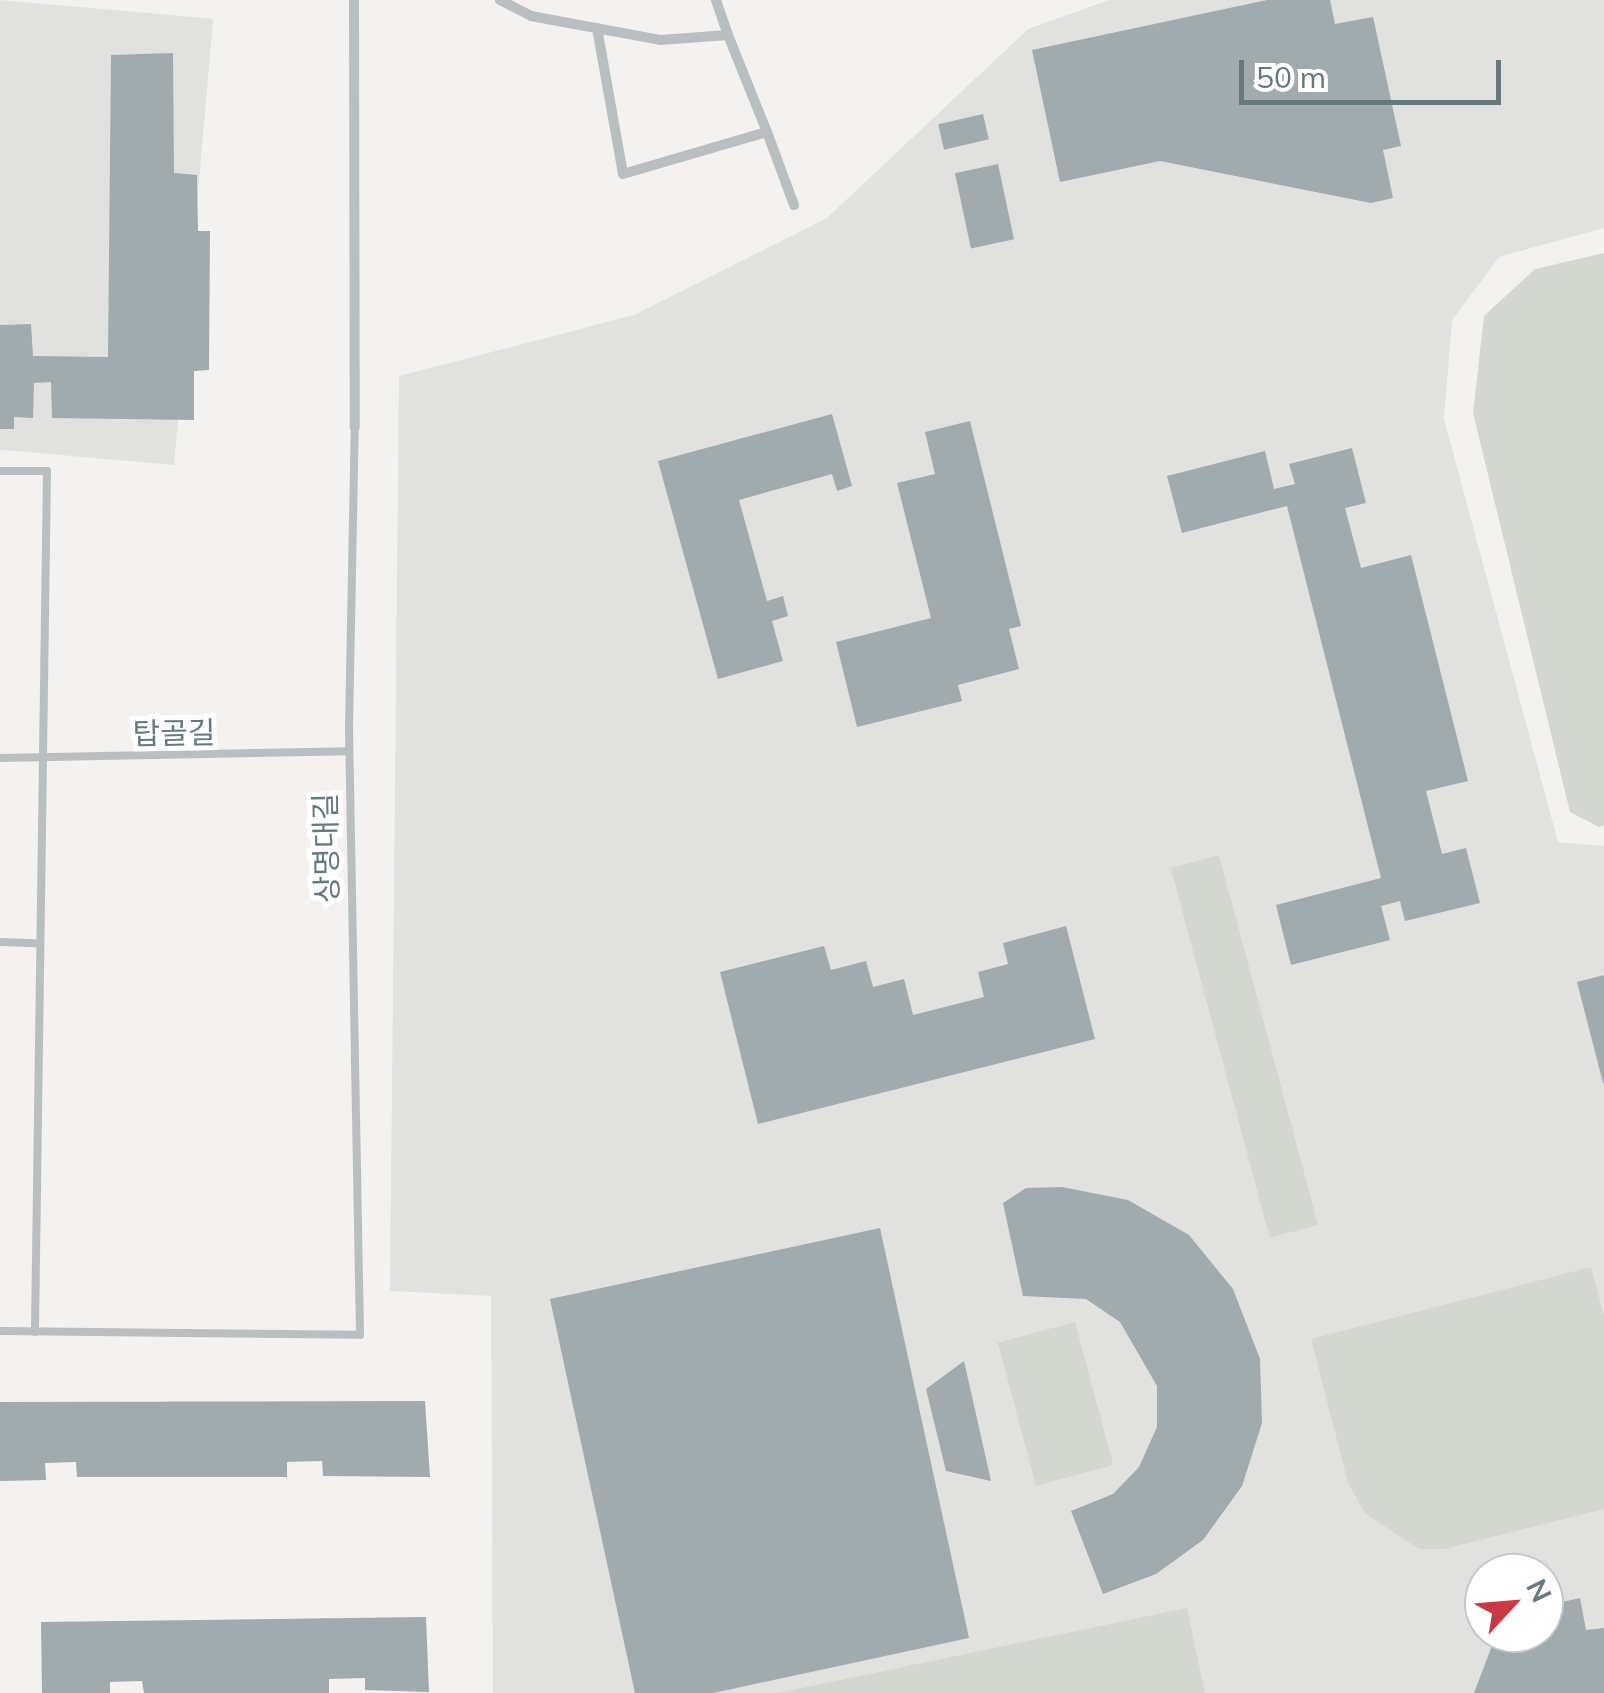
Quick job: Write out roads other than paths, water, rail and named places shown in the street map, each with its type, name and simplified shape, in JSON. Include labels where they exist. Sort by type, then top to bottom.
[{"type":"street","name":"상명대길","points":[[354,0],[355,427]]},
{"type":"street","points":[[500,0],[597,28],[660,40],[728,34]]},
{"type":"street","points":[[716,0],[794,205]]},
{"type":"street","points":[[597,28],[623,174],[767,132]]},
{"type":"lane","name":"상명대길","points":[[0,1331],[360,1335],[349,751],[355,427]]},
{"type":"lane","points":[[0,471],[46,470],[35,943],[35,1332]]},
{"type":"lane","name":"탑골길","points":[[0,758],[349,751]]},
{"type":"lane","points":[[0,942],[35,943]]}]
